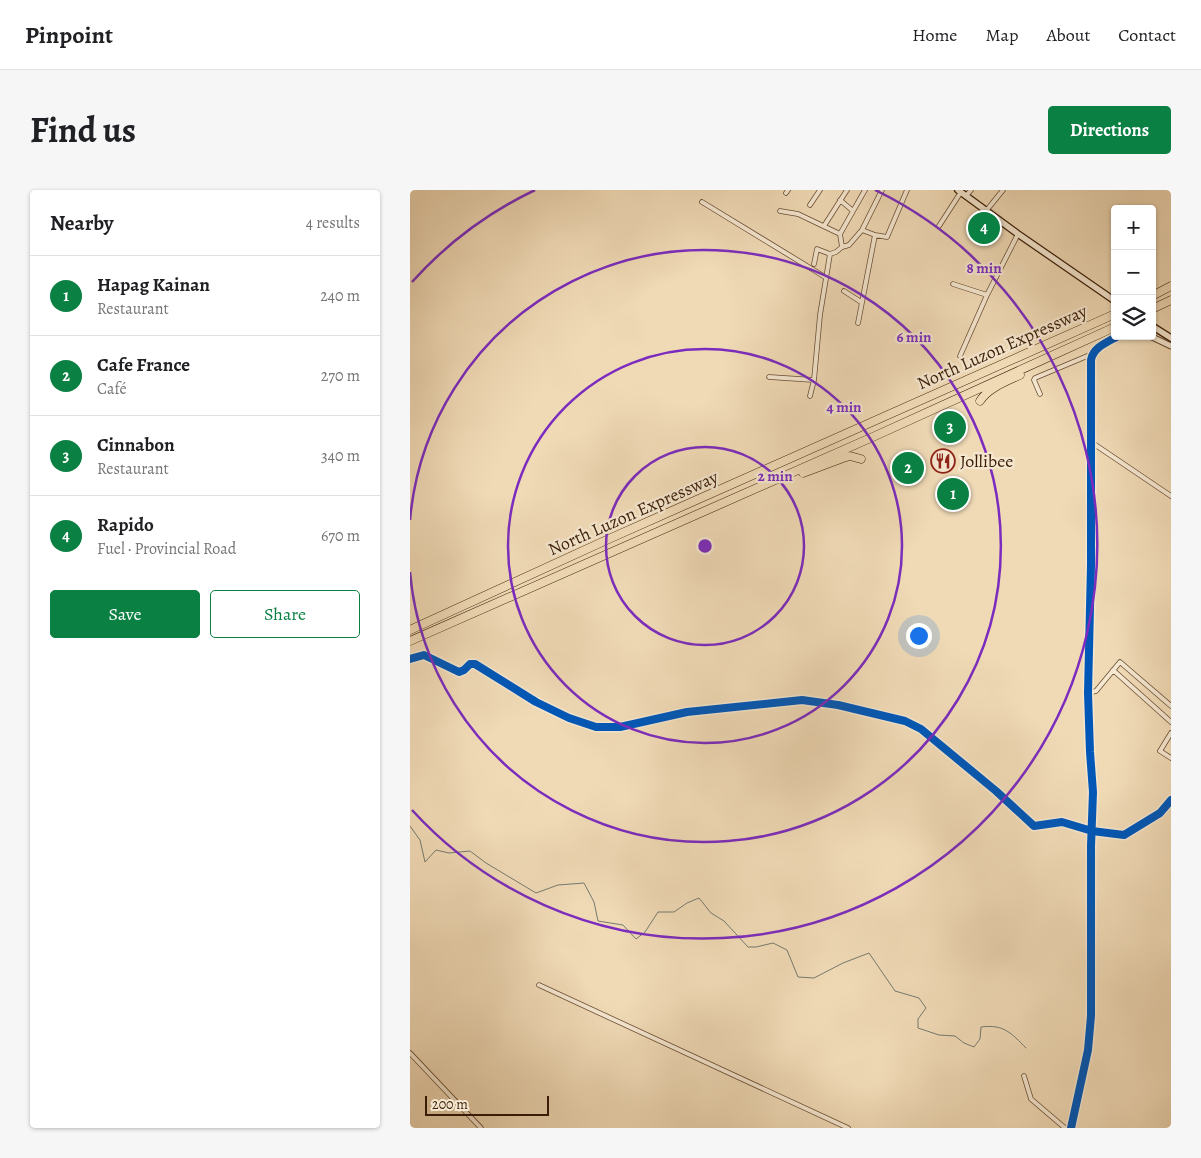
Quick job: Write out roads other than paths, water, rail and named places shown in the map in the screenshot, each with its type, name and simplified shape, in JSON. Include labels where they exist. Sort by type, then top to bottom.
[{"type":"highway","points":[[1155,295],[1171,286]]},
{"type":"highway","points":[[1156,296],[1171,290]]},
{"type":"highway","points":[[1156,308],[1171,302]]},
{"type":"highway","name":"North Luzon Expressway","points":[[410,630],[611,538],[1111,316]]},
{"type":"highway","name":"North Luzon Expressway","points":[[410,642],[875,436],[1111,329]]},
{"type":"highway","points":[[980,401],[984,395],[1002,384],[1101,333]]},
{"type":"highway","points":[[729,500],[759,492],[843,458],[850,456],[861,459]]},
{"type":"main road","points":[[962,193],[1111,298]]},
{"type":"main road","points":[[1156,329],[1171,338]]},
{"type":"street","points":[[810,205],[820,190]]},
{"type":"street","points":[[824,226],[847,190]]},
{"type":"street","points":[[842,247],[840,234],[865,190]]},
{"type":"street","points":[[814,264],[818,249],[830,254],[849,245],[862,230],[882,190]]},
{"type":"street","points":[[862,230],[887,237],[906,190]]},
{"type":"street","points":[[939,226],[962,193],[971,190]]},
{"type":"street","points":[[986,211],[1003,190]]},
{"type":"street","points":[[840,200],[854,211]]},
{"type":"street","points":[[702,202],[826,277]]},
{"type":"street","points":[[780,211],[798,214],[840,234]]},
{"type":"street","points":[[960,356],[1018,234]]},
{"type":"street","points":[[858,323],[875,235]]},
{"type":"street","points":[[810,396],[813,390],[820,315],[830,254]]},
{"type":"street","points":[[953,284],[988,295]]},
{"type":"street","points":[[844,291],[861,302]]},
{"type":"street","points":[[1156,339],[1171,346]]},
{"type":"street","points":[[1040,394],[1034,380],[1035,378],[1092,354],[1112,340]]},
{"type":"street","points":[[1071,1128],[1089,1040],[1093,786],[1088,693],[1090,376],[1092,354]]},
{"type":"street","points":[[770,377],[814,380]]},
{"type":"street","points":[[1091,442],[1171,496]]},
{"type":"street","points":[[410,659],[424,655],[460,672],[470,664],[475,664],[536,702],[569,718],[596,727],[620,727],[687,712],[802,700],[838,705],[905,720],[921,728],[996,791],[1032,826],[1062,822],[1092,831],[1124,836],[1160,813],[1171,800]]},
{"type":"street","points":[[1088,693],[1096,691],[1120,662],[1171,706]]},
{"type":"street","points":[[1113,670],[1171,722]]},
{"type":"street","points":[[1171,733],[1160,751],[1171,758]]},
{"type":"street","points":[[539,985],[848,1128]]},
{"type":"street","points":[[410,1053],[481,1128]]},
{"type":"street","points":[[1024,1076],[1031,1100],[1065,1128]]},
{"type":"waterway","points":[[410,826],[420,840],[425,862],[436,850],[449,853],[470,851],[486,863],[536,893],[558,885],[584,883],[594,902],[598,921],[623,925],[636,939],[645,932],[658,912],[674,912],[687,903],[699,898],[711,913],[724,921],[748,947],[773,943],[787,950],[798,977],[814,978],[843,963],[869,953],[895,991],[919,998],[926,1008],[918,1019],[918,1028],[939,1035],[955,1036],[964,1043],[974,1047],[980,1039],[981,1027],[996,1027],[1011,1034],[1026,1048]]},
{"type":"place","name":"Rapido","points":[[984,228]]},
{"type":"place","name":"Cinnabon","points":[[950,427]]},
{"type":"place","name":"Jollibee","points":[[943,461]]},
{"type":"place","name":"Cafe France","points":[[908,468]]},
{"type":"place","name":"Hapag Kainan","points":[[953,494]]}]
